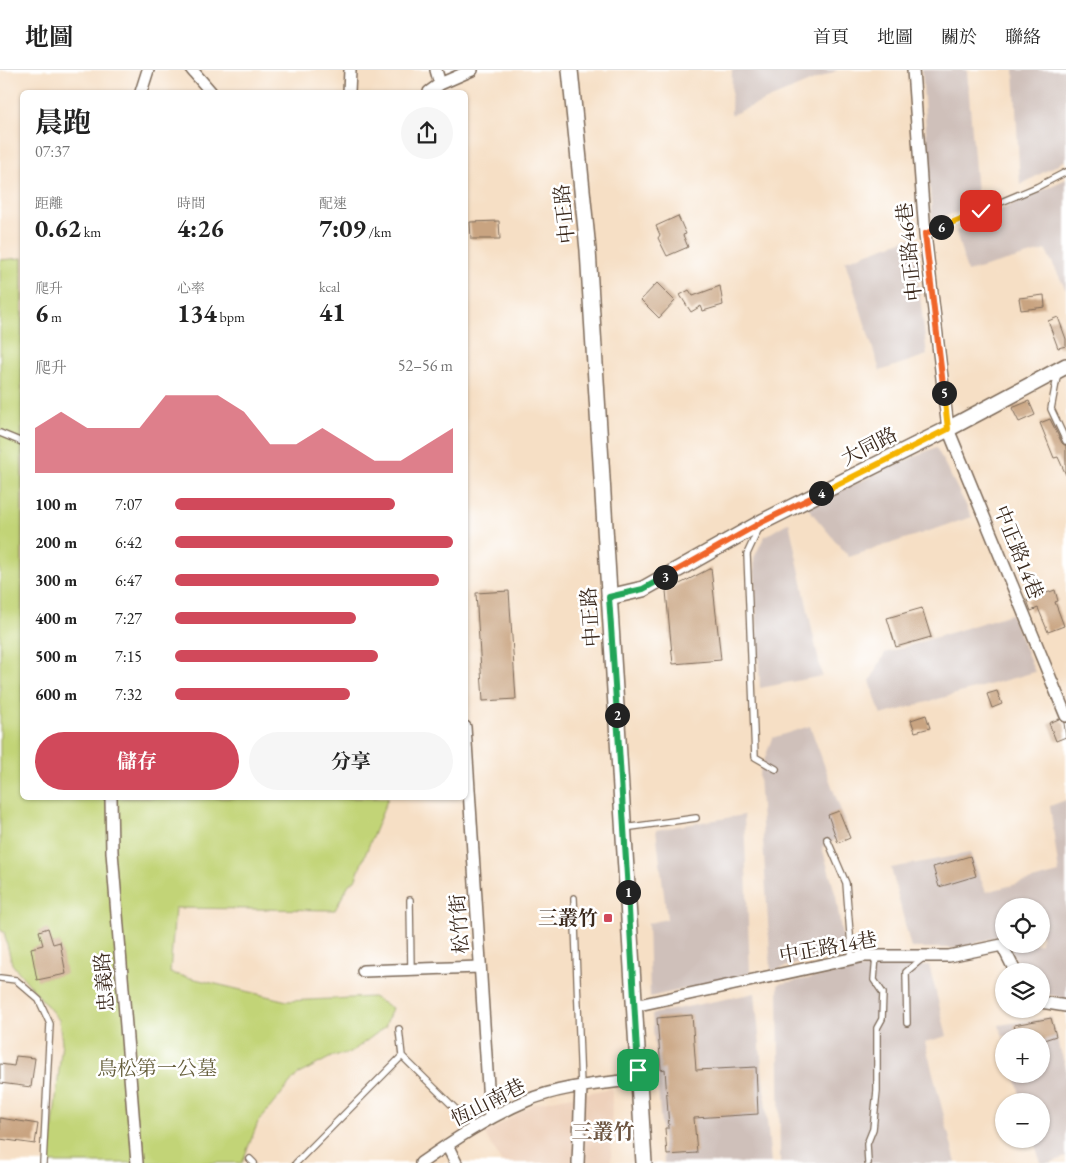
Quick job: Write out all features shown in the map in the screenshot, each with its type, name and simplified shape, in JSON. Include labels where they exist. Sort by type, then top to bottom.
[{"type":"main road","name":"中正路","points":[[570,70],[588,250],[644,1163]]},
{"type":"main road","name":"大同路","points":[[609,597],[643,589],[762,522],[948,429],[1062,368]]},
{"type":"street","points":[[142,90],[148,70]]},
{"type":"street","points":[[192,70],[208,90]]},
{"type":"street","points":[[349,90],[350,70]]},
{"type":"street","points":[[436,70],[440,84]]},
{"type":"street","points":[[432,90],[440,84],[472,70]]},
{"type":"street","name":"中正路46巷","points":[[913,70],[925,234],[948,429]]},
{"type":"street","name":"中正路14巷","points":[[948,429],[1066,716]]},
{"type":"street","name":"松竹街","points":[[468,775],[490,1118]]},
{"type":"street","name":"忠義路","points":[[111,800],[112,852],[137,1163]]},
{"type":"street","name":"中正路14巷","points":[[634,1006],[852,959],[876,956],[949,956],[1002,946],[1011,963]]},
{"type":"street","points":[[363,971],[480,967]]},
{"type":"street","points":[[1050,1003],[1066,1006]]},
{"type":"street","name":"恆山南巷","points":[[421,1163],[490,1118],[527,1100],[581,1087],[638,1078]]},
{"type":"street","points":[[578,1163],[581,1087]]},
{"type":"street","points":[[447,1145],[456,1163]]},
{"type":"lane","points":[[925,234],[1037,188],[1066,172]]},
{"type":"lane","points":[[1062,368],[1051,409],[1066,441]]},
{"type":"lane","points":[[0,433],[20,441]]},
{"type":"lane","points":[[762,522],[747,554],[754,757],[776,769]]},
{"type":"lane","points":[[624,828],[696,818]]},
{"type":"lane","points":[[827,839],[846,883],[852,959]]},
{"type":"lane","points":[[574,898],[581,1087]]},
{"type":"lane","points":[[410,900],[411,970]]},
{"type":"lane","points":[[868,1163],[866,1144],[873,1129],[877,1091],[877,1028],[882,1019],[883,993],[874,980],[876,956]]},
{"type":"lane","points":[[906,1023],[906,972],[925,956]]},
{"type":"lane","points":[[0,978],[16,980],[39,1000],[50,1024],[43,1163]]},
{"type":"lane","points":[[400,1029],[402,1056],[475,1128]]},
{"type":"lane","points":[[296,1163],[402,1056]]},
{"type":"shaded area","points":[[732,70],[838,70],[731,115]]},
{"type":"shaded area","points":[[922,70],[967,70],[978,205],[932,221]]},
{"type":"shaded area","points":[[1014,70],[1066,70],[1066,160],[1020,185]]},
{"type":"shaded area","points":[[1066,179],[1066,290],[1046,250],[967,272],[956,231]]},
{"type":"shaded area","points":[[913,237],[927,355],[880,371],[845,261]]},
{"type":"shaded area","points":[[936,447],[972,517],[849,557],[806,506]]},
{"type":"shaded area","points":[[789,522],[822,676],[760,688],[754,558],[764,537]]},
{"type":"shaded area","points":[[1011,614],[1035,672],[881,715],[870,681],[885,653]]},
{"type":"shaded area","points":[[810,726],[849,833],[822,847],[836,896],[844,950],[771,971],[759,775],[772,738]]},
{"type":"shaded area","points":[[1066,800],[1066,999],[1050,995],[1050,963],[1018,963],[1012,953],[1050,953],[1050,898],[995,898],[995,937],[961,948],[911,948],[891,868],[970,853],[986,892],[1059,873],[1050,806]]},
{"type":"shaded area","points":[[744,815],[750,974],[650,997],[648,923],[667,919],[656,830]]},
{"type":"shaded area","points":[[929,965],[947,1036],[925,1042],[956,1163],[780,1163],[778,984],[866,968]]},
{"type":"shaded area","points":[[755,993],[771,1163],[664,1163],[652,1014]]},
{"type":"shaded area","points":[[1050,1017],[1066,1069],[1066,1157],[1049,1163],[1041,1163],[1036,1148],[1050,1148],[1050,1093],[1020,1093],[1017,1083],[1050,1083],[1050,1028],[1000,1028],[999,1025]]},
{"type":"shaded area","points":[[612,1088],[611,1163],[502,1163],[485,1134],[533,1104]]},
{"type":"green space","name":"鳥松第一公墓","points":[[20,258],[20,800],[387,800],[355,880],[349,884],[335,910],[175,908],[170,973],[287,1001],[373,997],[392,1008],[385,1027],[350,1053],[333,1056],[297,1075],[258,1122],[242,1163],[49,1163],[62,1042],[59,1020],[12,964],[4,932],[0,930],[0,260]]},
{"type":"building","points":[[678,216],[686,234],[683,235],[688,247],[667,256],[658,238],[660,235],[656,226]]},
{"type":"building","points":[[499,221],[500,239],[471,239],[470,222]]},
{"type":"building","points":[[657,283],[675,301],[659,318],[641,300]]},
{"type":"building","points":[[720,286],[723,305],[703,311],[701,306],[691,312],[680,295],[689,290],[693,296]]},
{"type":"building","points":[[1044,295],[1045,307],[1021,310],[1019,298]]},
{"type":"building","points":[[1058,317],[1066,339],[1066,346],[1058,348],[1048,321]]},
{"type":"building","points":[[1029,401],[1035,415],[1019,422],[1012,408]]},
{"type":"building","points":[[1050,419],[1062,443],[1066,446],[1066,475],[1058,457],[1054,458],[1040,423]]},
{"type":"building","points":[[711,568],[721,660],[673,664],[666,591]]},
{"type":"building","points":[[1055,590],[1058,601],[1055,602],[1064,626],[1048,632],[1038,608],[1031,611],[1027,600]]},
{"type":"building","points":[[509,591],[516,699],[483,701],[476,593]]},
{"type":"building","points":[[922,608],[931,637],[896,647],[887,618]]},
{"type":"building","points":[[997,691],[1002,704],[992,708],[987,694]]},
{"type":"building","points":[[926,715],[930,728],[915,732],[911,720]]},
{"type":"building","points":[[1059,719],[1064,723],[1066,737],[1056,741],[1049,723]]},
{"type":"building","points":[[839,811],[850,838],[838,843],[828,815]]},
{"type":"building","points":[[970,856],[976,876],[939,887],[933,867]]},
{"type":"building","points":[[48,928],[53,944],[60,942],[66,974],[37,980],[31,948],[43,945],[39,931]]},
{"type":"building","points":[[692,1015],[696,1070],[756,1067],[758,1114],[694,1118],[697,1153],[667,1155],[665,1128],[669,1128],[665,1069],[661,1070],[657,1018]]},
{"type":"building","points":[[1051,1018],[1056,1036],[1050,1038],[1050,1028],[1015,1028],[1014,1025]]},
{"type":"building","points":[[16,1056],[35,1058],[31,1087],[0,1083],[0,1064],[14,1066]]},
{"type":"building","points":[[0,1118],[38,1124],[35,1144],[0,1139]]},
{"type":"place","name":"三叢竹","points":[[608,918]]},
{"type":"district","name":"三叢竹","points":[[603,1132]]},
{"type":"route","points":[[638,1070],[609,597],[643,589],[762,522],[948,429],[925,234],[981,211]]}]
